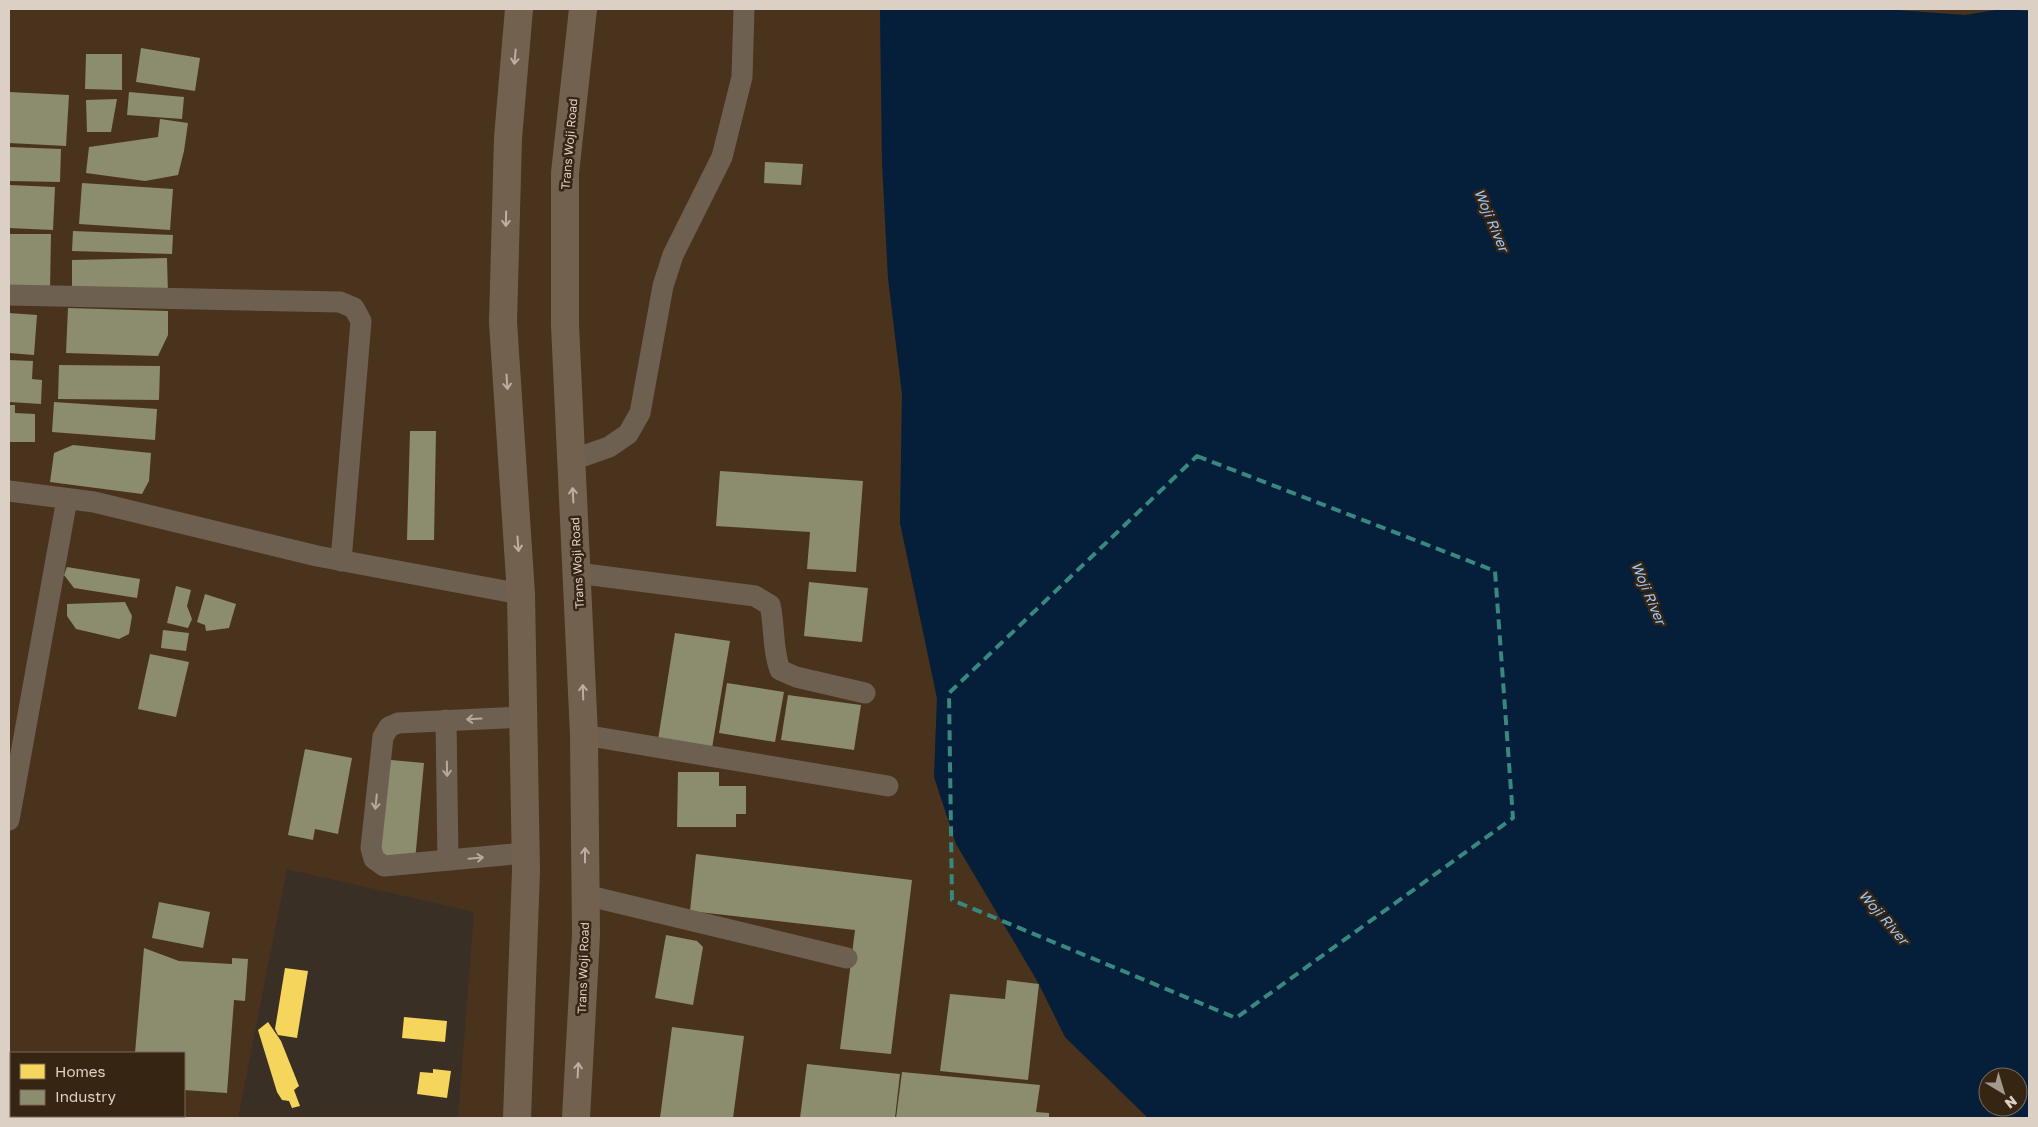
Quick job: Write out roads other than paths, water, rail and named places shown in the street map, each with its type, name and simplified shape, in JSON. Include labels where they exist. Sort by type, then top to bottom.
[{"type":"main road","points":[[517,1118],[525,853],[522,594],[503,322],[508,138],[519,9]]},
{"type":"main road","name":"Trans Woji Road","points":[[576,1118],[586,935],[584,735],[565,325],[565,173],[583,9]]},
{"type":"lane","points":[[572,460],[609,447],[628,434],[640,414],[663,286],[673,255],[722,157],[742,77],[744,9]]},
{"type":"lane","points":[[9,295],[340,302],[354,308],[361,321],[341,560]]},
{"type":"lane","points":[[9,491],[94,502],[341,560],[522,594]]},
{"type":"lane","points":[[9,820],[67,499]]},
{"type":"lane","points":[[577,573],[755,596],[770,605],[774,620],[776,658],[780,670],[796,678],[866,693]]},
{"type":"lane","points":[[523,717],[398,723],[389,728],[383,737],[371,848],[374,859],[384,866],[525,853]]},
{"type":"lane","points":[[446,720],[448,860]]},
{"type":"lane","points":[[584,735],[888,786]]},
{"type":"lane","points":[[585,895],[847,958]]},
{"type":"water","name":"Woji River","points":[[880,9],[1883,9],[1965,15],[2002,9],[2029,11],[2029,1118],[1148,1118],[1065,1037],[1039,984],[956,844],[934,777],[937,698],[900,523],[902,394],[888,278],[882,162]]}]
